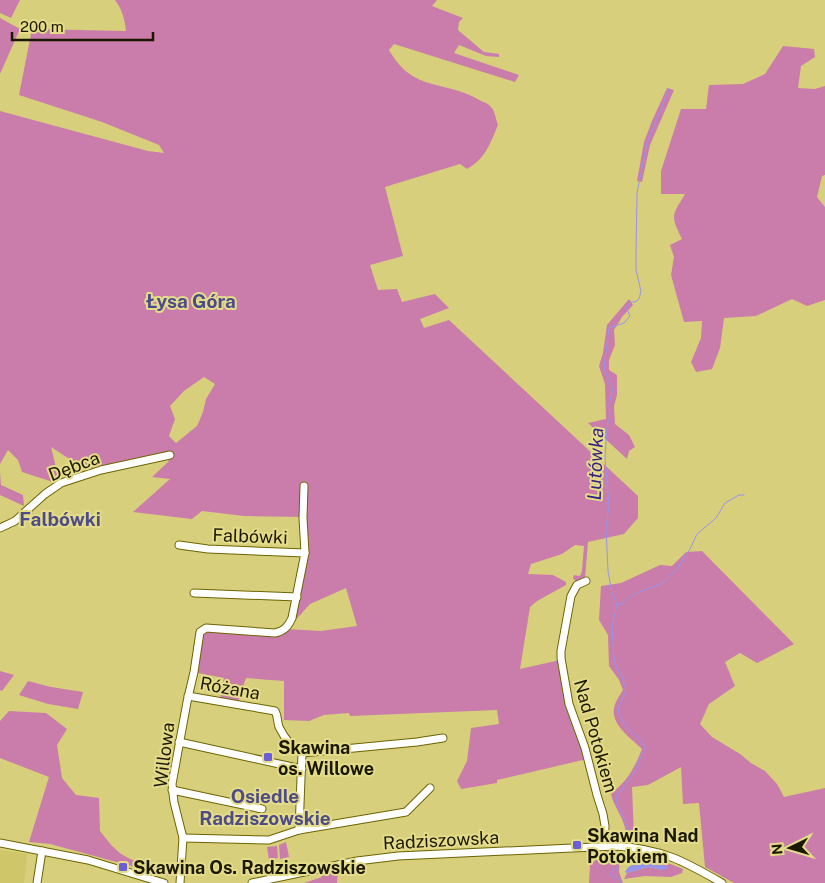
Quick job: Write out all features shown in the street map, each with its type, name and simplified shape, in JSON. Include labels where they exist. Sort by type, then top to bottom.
[{"type":"street","name":"Dębca","points":[[0,528],[15,521],[44,494],[61,483],[101,470],[170,455]]},
{"type":"street","points":[[304,486],[305,553]]},
{"type":"street","name":"Falbówki","points":[[179,545],[208,549],[305,553],[292,618],[289,625],[283,631],[275,633],[206,628],[200,632]]},
{"type":"street","name":"Nad Potokiem","points":[[586,581],[577,585],[571,596],[561,658],[568,704],[585,748],[603,814],[605,826],[604,846]]},
{"type":"street","points":[[194,592],[297,597]]},
{"type":"street","name":"Willowa","points":[[180,883],[183,838],[174,802],[172,784],[200,632]]},
{"type":"street","name":"Różana","points":[[188,696],[274,711],[280,728],[289,742],[302,752]]},
{"type":"street","points":[[299,830],[302,752],[443,738]]},
{"type":"street","points":[[179,742],[302,769]]},
{"type":"street","points":[[183,838],[269,840],[299,830],[406,812],[430,788]]},
{"type":"street","points":[[172,790],[262,809]]},
{"type":"street","points":[[0,843],[100,863],[164,883]]},
{"type":"street","name":"Radziszowska","points":[[252,883],[357,861],[389,857],[604,846],[633,847],[665,854],[691,865],[722,883]]},
{"type":"street","points":[[37,883],[42,851]]},
{"type":"shaded area","points":[[0,0],[20,0],[11,18],[0,13]]},
{"type":"shaded area","points":[[115,0],[437,0],[432,6],[463,18],[459,22],[458,30],[484,52],[499,54],[499,57],[486,56],[459,45],[454,53],[519,75],[515,82],[394,44],[389,50],[399,64],[420,80],[468,94],[488,104],[494,111],[498,125],[483,156],[467,169],[460,164],[385,187],[403,256],[370,265],[378,290],[397,289],[402,302],[435,294],[449,308],[420,319],[424,328],[449,320],[638,496],[638,518],[624,534],[588,542],[585,578],[576,582],[573,578],[574,575],[580,576],[582,571],[584,546],[575,545],[562,554],[531,564],[528,574],[553,575],[566,582],[566,585],[530,607],[520,669],[560,660],[587,759],[497,780],[497,783],[461,789],[457,781],[467,761],[471,728],[499,724],[497,710],[350,716],[349,713],[324,715],[309,721],[284,720],[284,681],[246,678],[238,702],[220,699],[224,678],[198,673],[202,633],[204,631],[286,629],[321,631],[357,626],[346,588],[310,604],[292,624],[309,543],[305,517],[244,516],[202,511],[192,519],[133,512],[170,479],[152,477],[168,462],[172,451],[85,469],[51,447],[59,479],[53,482],[22,472],[18,460],[8,450],[0,464],[0,111],[148,151],[164,153],[159,145],[102,122],[19,95],[32,29],[126,31],[123,15]],"holes":[[[204,377],[215,384],[206,399],[197,426],[176,443],[169,436],[175,419],[170,406],[184,391]]]},
{"type":"shaded area","points":[[0,18],[20,29],[0,74]]},
{"type":"shaded area","points":[[783,46],[814,49],[815,57],[801,66],[798,88],[815,89],[825,86],[825,175],[822,176],[817,197],[825,207],[825,300],[807,306],[792,299],[756,316],[724,318],[720,348],[712,369],[696,372],[691,362],[701,338],[702,321],[684,322],[671,275],[674,257],[670,245],[682,239],[674,216],[685,194],[661,194],[661,171],[681,109],[706,109],[709,85],[743,84],[765,74]]},
{"type":"shaded area","points":[[667,88],[674,90],[650,145],[642,182],[637,181],[644,142]]},
{"type":"shaded area","points":[[629,299],[633,305],[614,330],[615,345],[609,360],[609,370],[617,375],[617,395],[614,406],[615,424],[629,435],[635,447],[629,451],[627,459],[588,423],[606,419],[605,384],[599,366],[607,325]]},
{"type":"shaded area","points":[[0,472],[1,485],[23,495],[24,506],[0,495]]},
{"type":"shaded area","points":[[702,551],[794,644],[757,663],[740,653],[725,662],[735,686],[709,704],[700,724],[712,737],[765,771],[777,784],[784,797],[825,788],[825,883],[734,883],[705,867],[699,803],[683,804],[681,767],[648,785],[632,787],[634,836],[631,844],[616,842],[626,835],[622,819],[611,794],[630,774],[642,749],[619,726],[614,714],[615,703],[623,690],[619,680],[609,666],[608,635],[599,620],[601,586],[621,583],[660,565],[672,566],[686,552]]},
{"type":"shaded area","points":[[0,671],[14,675],[2,691],[0,690]]},
{"type":"shaded area","points":[[28,681],[83,692],[78,709],[48,704],[19,695]]},
{"type":"shaded area","points":[[9,711],[46,713],[67,729],[57,745],[62,778],[76,795],[99,798],[100,831],[112,846],[130,859],[169,873],[168,876],[50,844],[29,842],[49,777],[0,758],[0,721]]},
{"type":"shaded area","points":[[286,842],[289,857],[280,859],[279,845]]},
{"type":"shaded area","points":[[277,846],[278,858],[269,860],[267,847]]},
{"type":"shaded area","points":[[0,850],[27,854],[24,883],[0,883]]},
{"type":"shaded area","points":[[606,851],[620,852],[619,872],[623,883],[589,883],[590,865]]},
{"type":"shaded area","points":[[633,854],[658,859],[683,869],[682,873],[671,877],[645,876],[624,879],[627,873],[648,867],[663,870],[642,863],[624,863]]},
{"type":"shaded area","points":[[642,863],[667,866],[668,868],[663,870],[648,867],[625,872],[630,866]]},
{"type":"shaded area","points":[[338,871],[337,883],[304,883],[322,877],[318,873]]},
{"type":"waterway","name":"Lutówka","points":[[621,842],[629,837],[628,828],[616,797],[634,773],[645,747],[623,721],[618,710],[626,690],[614,658],[612,626],[617,605],[612,593],[608,571],[606,528],[609,506],[605,457],[607,427],[610,415],[609,404],[613,389],[604,369],[609,328],[624,323],[630,316],[626,307],[631,302],[639,299],[641,291],[636,270],[637,193],[647,143],[669,89]]},
{"type":"waterway","points":[[617,605],[624,603],[636,593],[663,583],[677,569],[697,534],[716,518],[725,503],[739,495],[744,495]]},
{"type":"waterway","name":"Lutówka","points":[[618,849],[613,863],[618,868],[610,874],[613,877],[617,877],[621,883]]},
{"type":"place","name":"Skawina os. Willowe","points":[[268,757]]},
{"type":"place","name":"Skawina Nad Potokiem","points":[[577,845]]},
{"type":"place","name":"Skawina Os. Radziszowskie","points":[[123,867]]},
{"type":"district","name":"Łysa Góra","points":[[191,301]]},
{"type":"district","name":"Falbówki","points":[[60,519]]},
{"type":"district","name":"Osiedle Radziszowskie","points":[[265,807]]}]
